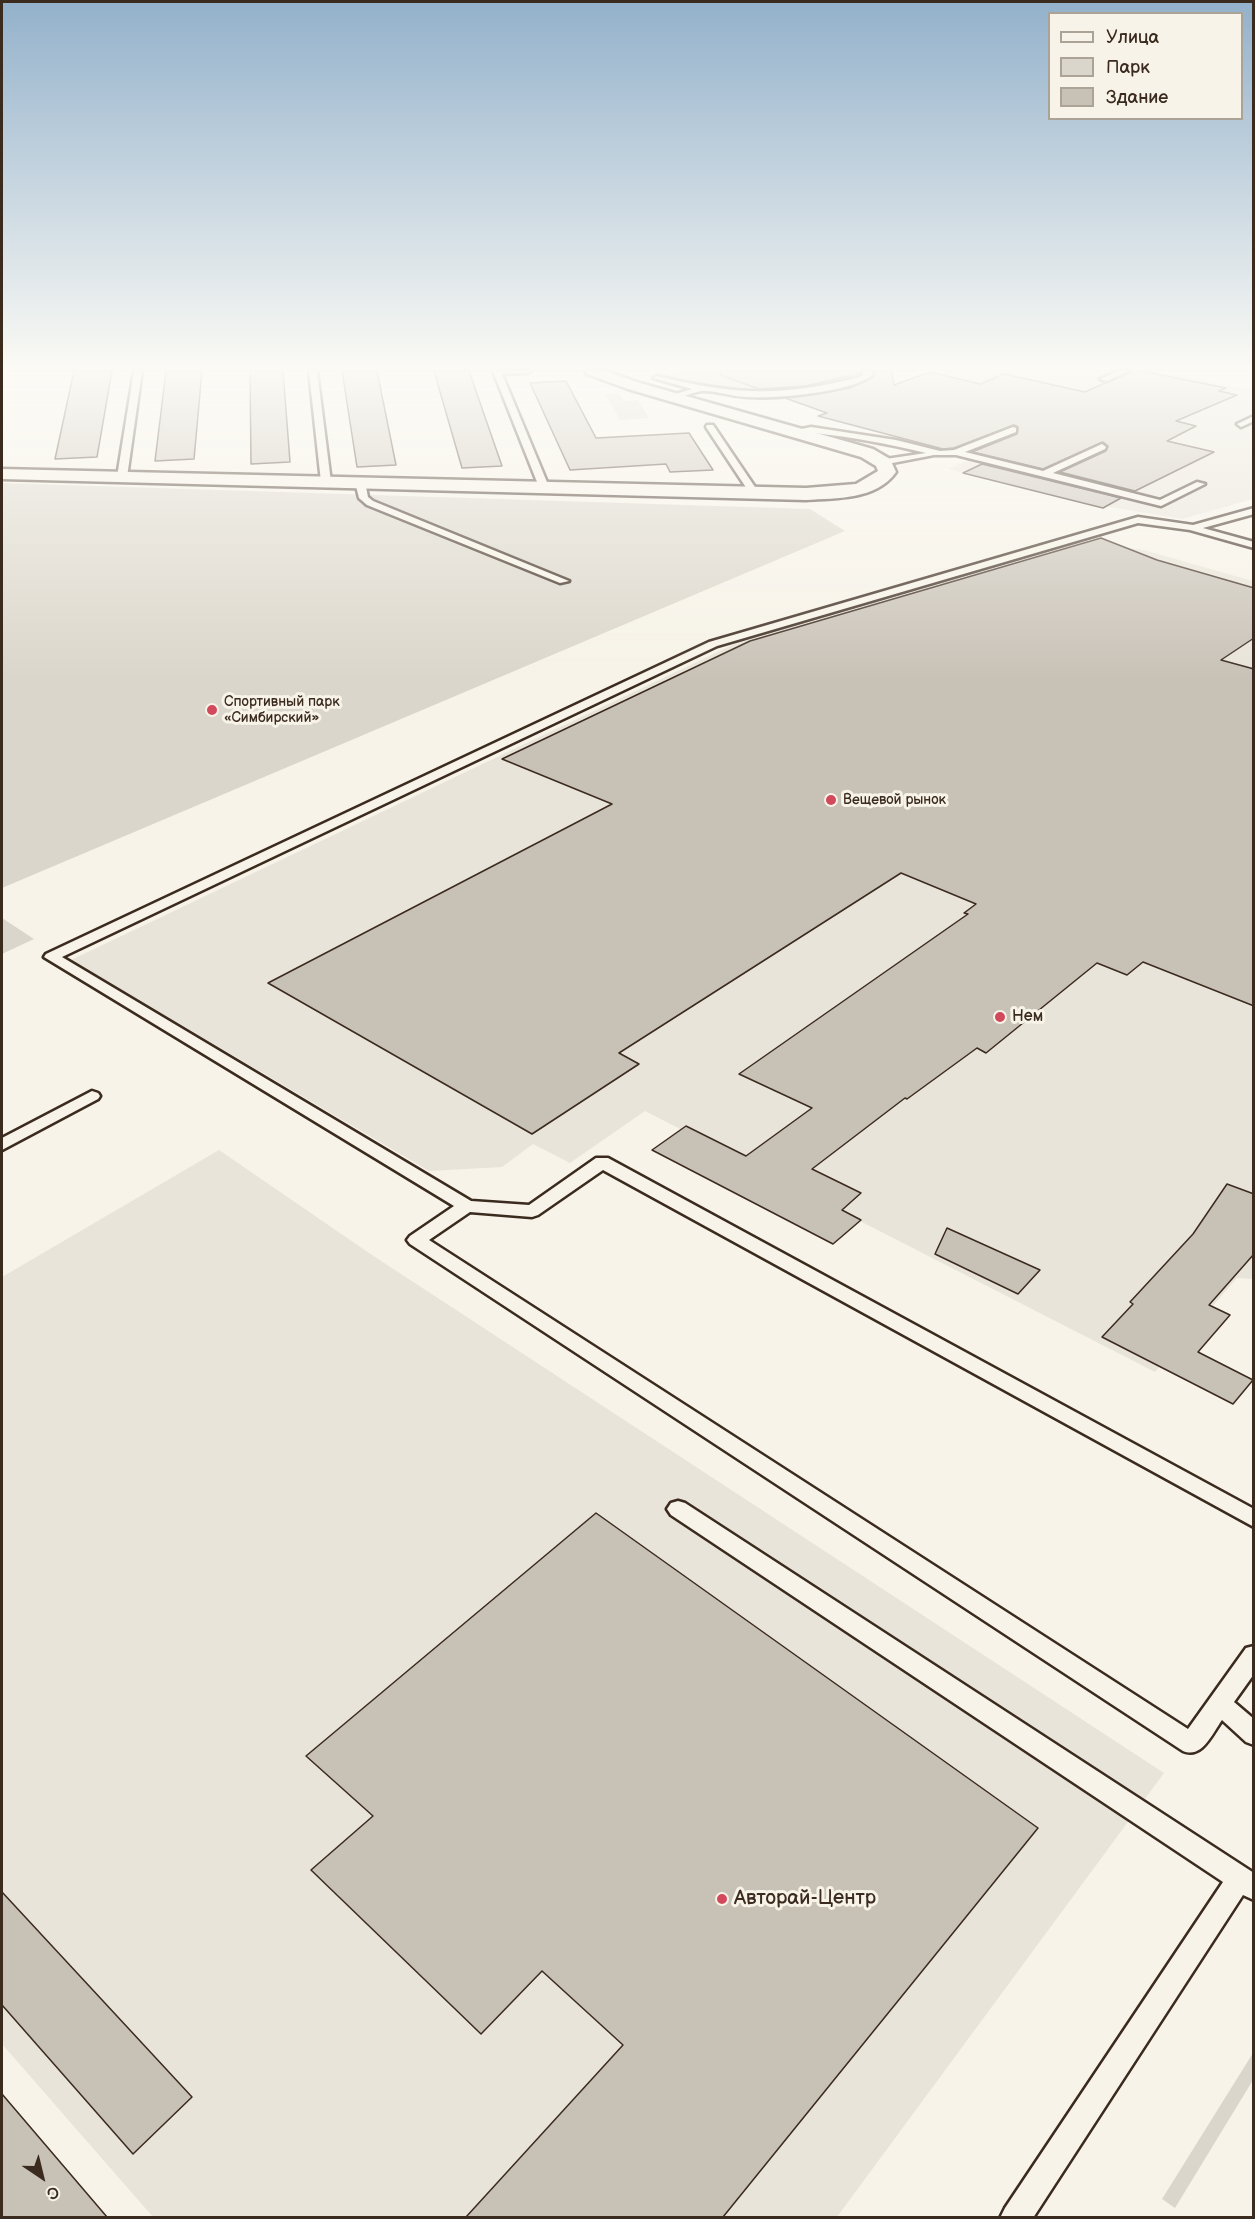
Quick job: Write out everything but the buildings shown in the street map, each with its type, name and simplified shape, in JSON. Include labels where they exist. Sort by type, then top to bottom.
[{"type":"street","points":[[24,475],[806,494],[854,489],[872,484],[885,475]]},
{"type":"lane","points":[[325,475],[326,482]]},
{"type":"lane","points":[[539,475],[544,487]]},
{"type":"lane","points":[[742,475],[754,492]]},
{"type":"lane","points":[[1046,475],[1161,503],[1200,484]]},
{"type":"lane","points":[[360,482],[364,498],[370,503],[564,581]]},
{"type":"lane","points":[[1193,528],[1254,511]]},
{"type":"lane","points":[[1254,545],[1193,528],[1138,520],[713,644],[51,957],[467,1206],[532,1211],[602,1162],[1254,1519]]},
{"type":"lane","points":[[2,1145],[92,1096]]},
{"type":"lane","points":[[467,1206],[416,1240],[1191,1744],[1253,1658]]},
{"type":"lane","points":[[678,1509],[1246,1883],[1015,2217]]},
{"type":"lane","points":[[1220,1703],[1254,1736]]},
{"type":"shaded area","points":[[970,475],[1253,475],[1253,499],[1182,519],[1073,501]]},
{"type":"shaded area","name":"Вещевой рынок","points":[[1079,542],[1144,550],[1253,581],[1253,1279],[1237,1278],[1155,1372],[645,1111],[570,1163],[533,1144],[502,1167],[429,1171],[71,960],[745,639]]},
{"type":"shaded area","points":[[219,1150],[369,1253],[1164,1773],[837,2217],[153,2217],[2,2044],[2,1277]]},
{"type":"green space","name":"Спортивный парк «Симбирский»","points":[[2,483],[810,509],[845,531],[2,888]]},
{"type":"green space","points":[[2,918],[34,939],[2,954]]},
{"type":"green space","points":[[1253,2053],[1253,2080],[1175,2208],[1162,2199]]},
{"type":"place","name":"Спортивный парк «Симбирский»","points":[[212,710]]},
{"type":"place","name":"Вещевой рынок","points":[[831,800]]},
{"type":"place","name":"Нем","points":[[1000,1017]]},
{"type":"place","name":"Авторай-Центр","points":[[722,1899]]}]
